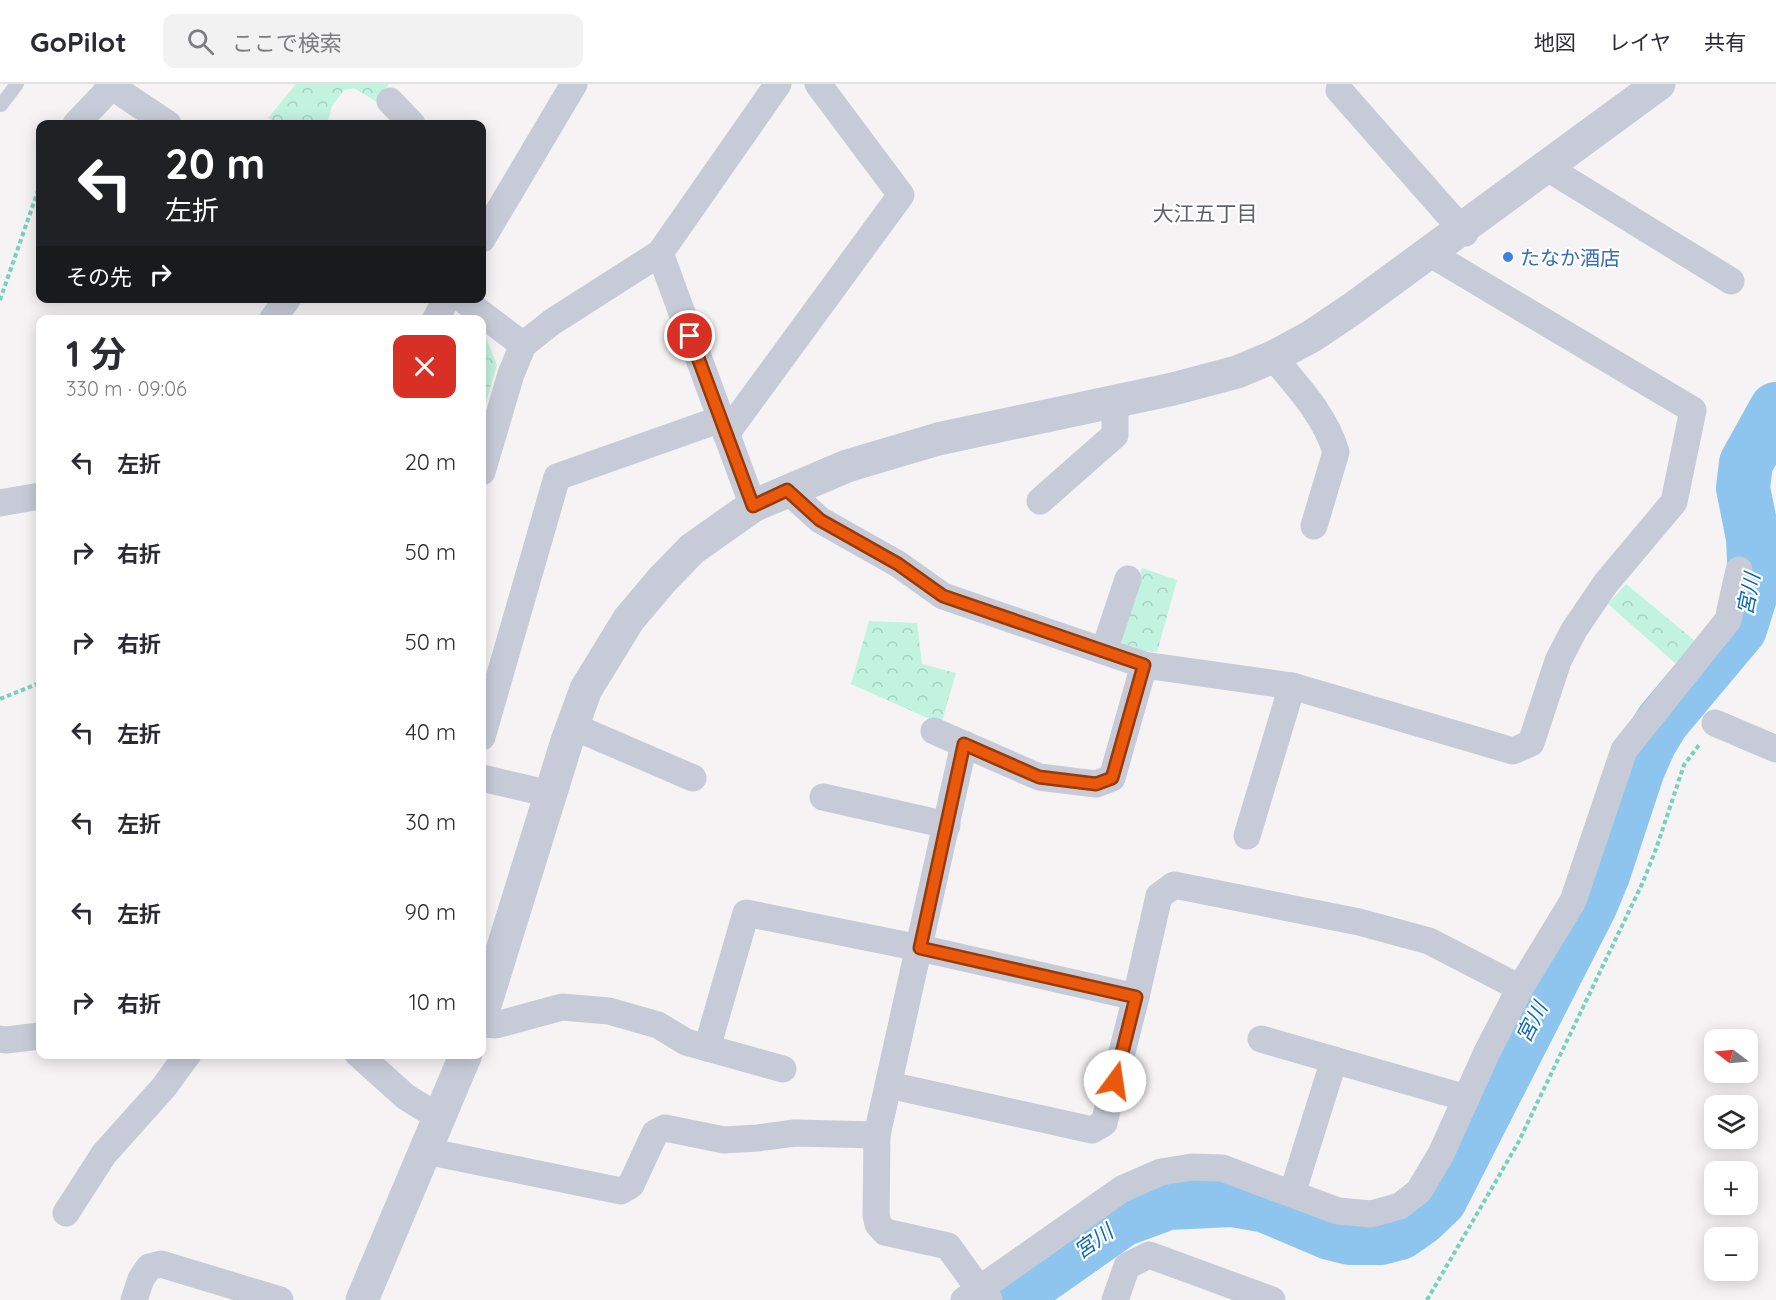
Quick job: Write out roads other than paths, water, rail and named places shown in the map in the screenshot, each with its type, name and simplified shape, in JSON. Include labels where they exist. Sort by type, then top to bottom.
[{"type":"street","points":[[486,232],[574,84]]},
{"type":"street","points":[[486,458],[511,374],[523,345],[552,322],[660,254],[778,84]]},
{"type":"street","points":[[486,723],[557,477],[724,427],[901,195],[818,84]]},
{"type":"street","points":[[486,1002],[550,794],[586,689],[629,619],[692,549],[753,506],[847,466],[938,440],[1173,389],[1237,372],[1273,357],[1312,336],[1463,231],[1659,84]]},
{"type":"street","points":[[80,120],[111,85],[162,120]]},
{"type":"street","points":[[1338,90],[1463,231]]},
{"type":"street","points":[[390,101],[408,120]]},
{"type":"street","points":[[1546,167],[1731,281]]},
{"type":"street","points":[[787,490],[820,520],[898,564],[943,596],[1144,665],[1292,686],[1513,751],[1531,743],[1558,661],[1574,630],[1606,583],[1674,502],[1693,410],[1429,253]]},
{"type":"street","points":[[660,254],[753,506]]},
{"type":"street","points":[[468,303],[483,315]]},
{"type":"street","points":[[486,317],[523,345]]},
{"type":"street","points":[[1273,357],[1309,399],[1333,441],[1336,452],[1314,526]]},
{"type":"street","points":[[1040,501],[1115,435],[1115,401]]},
{"type":"street","points":[[0,503],[36,497]]},
{"type":"street","points":[[964,744],[877,1135],[876,1215],[878,1224],[885,1232],[948,1246],[977,1296],[1122,1189],[1161,1172],[1192,1167],[1222,1168],[1338,1211],[1371,1214],[1400,1206],[1419,1191],[1441,1154],[1520,988],[1573,901],[1624,750],[1728,620],[1739,570]]},
{"type":"street","points":[[1104,651],[1128,579]]},
{"type":"street","points":[[933,731],[1039,777],[1096,784],[1112,778],[1144,665]]},
{"type":"street","points":[[1247,836],[1292,686]]},
{"type":"street","points":[[1715,723],[1776,749]]},
{"type":"street","points":[[572,726],[693,778]]},
{"type":"street","points":[[486,779],[550,794]]},
{"type":"street","points":[[823,797],[947,825]]},
{"type":"street","points":[[889,1085],[1092,1130],[1104,1123],[1159,896],[1174,885],[1359,922],[1429,942],[1520,988]]},
{"type":"street","points":[[707,1048],[746,914],[920,948],[1136,997]]},
{"type":"street","points":[[486,1024],[496,1025],[562,1007],[609,1011],[658,1025],[686,1042],[783,1069]]},
{"type":"street","points":[[0,1039],[36,1036]]},
{"type":"street","points":[[1261,1039],[1466,1098]]},
{"type":"street","points":[[66,1213],[104,1154],[164,1087],[184,1059]]},
{"type":"street","points":[[364,1059],[406,1097],[440,1118]]},
{"type":"street","points":[[362,1300],[464,1059]]},
{"type":"street","points":[[1293,1194],[1334,1060]]},
{"type":"street","points":[[426,1150],[621,1191],[631,1185],[655,1133],[665,1128],[724,1140],[795,1133],[877,1135]]},
{"type":"street","points":[[1115,1300],[1127,1266],[1149,1255],[1272,1300]]},
{"type":"street","points":[[134,1300],[141,1279],[149,1267],[161,1264],[280,1300]]},
{"type":"lane","points":[[1,105],[17,84]]},
{"type":"waterway","name":"宮川","points":[[1008,1300],[1122,1220],[1168,1203],[1232,1200],[1266,1206],[1330,1233],[1350,1238],[1381,1238],[1400,1233],[1420,1219],[1440,1200],[1591,904],[1638,769],[1650,742],[1662,722],[1740,629],[1755,581],[1753,538],[1743,488],[1746,463],[1776,409]]},
{"type":"place","name":"たなか酒店","points":[[1508,257]]},
{"type":"district","name":"大江五丁目","points":[[1205,213]]}]
